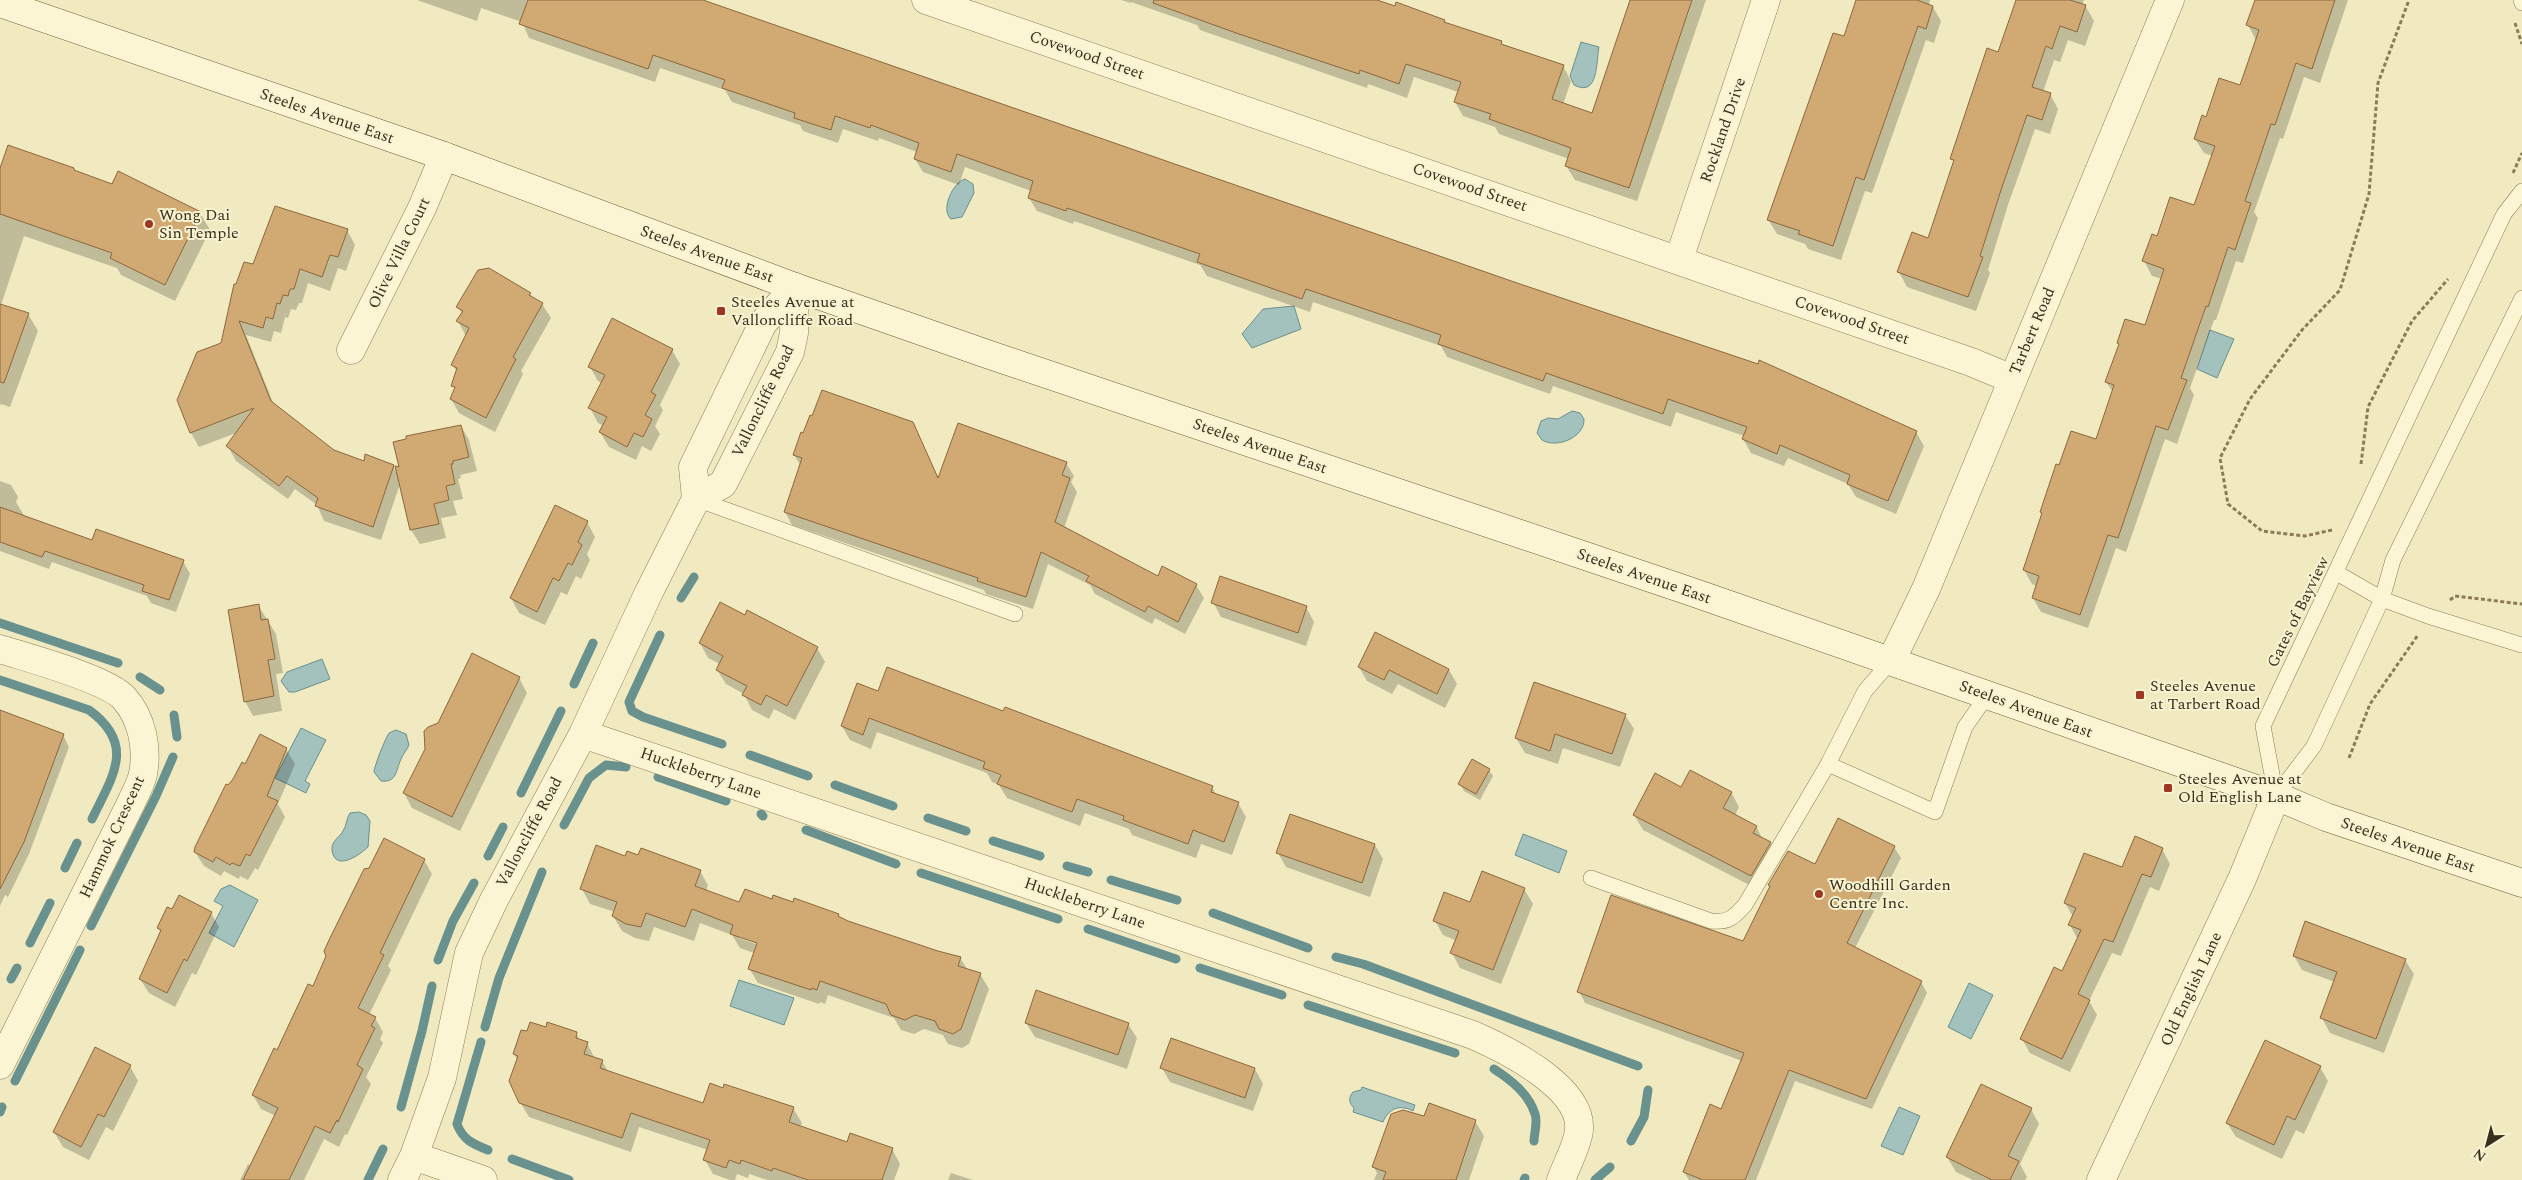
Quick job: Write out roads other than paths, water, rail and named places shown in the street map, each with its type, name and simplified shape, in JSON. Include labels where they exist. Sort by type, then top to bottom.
[{"type":"street","name":"Covewood Street","points":[[926,0],[1678,259],[1962,359],[2012,379]]},
{"type":"street","name":"Rockland Drive","points":[[1678,259],[1766,0]]},
{"type":"street","name":"Tarbert Road","points":[[1891,661],[1926,589],[2170,0]]},
{"type":"street","name":"Steeles Avenue East","points":[[0,3],[444,156],[795,287],[1988,694],[2276,796],[2326,817],[2522,883]]},
{"type":"street","name":"Olive Villa Court","points":[[351,350],[422,208],[444,156]]},
{"type":"street","points":[[696,499],[693,466],[763,322],[795,287]]},
{"type":"street","name":"Valloncliffe Road","points":[[402,1180],[414,1156],[442,1078],[469,953],[494,900],[583,734],[649,592],[696,499],[722,484],[790,352],[794,332],[795,287]]},
{"type":"street","name":"Hammok Crescent","points":[[0,649],[82,676],[123,697],[138,718],[144,738],[143,774],[130,806],[0,1065]]},
{"type":"street","name":"Huckleberry Lane","points":[[583,734],[1446,1024],[1504,1049],[1531,1064],[1551,1080],[1570,1102],[1578,1116],[1579,1130],[1561,1180]]},
{"type":"street","name":"Old English Lane","points":[[2101,1180],[2242,879],[2276,796]]},
{"type":"street","points":[[414,1156],[483,1180]]},
{"type":"lane","name":"Gates of Bayview","points":[[2276,796],[2263,726],[2337,573],[2504,214],[2522,191]]},
{"type":"lane","points":[[2276,796],[2314,746],[2382,598],[2393,560],[2522,298]]},
{"type":"lane","points":[[696,499],[1015,614]]},
{"type":"lane","points":[[2337,573],[2382,598],[2428,616],[2522,645]]},
{"type":"lane","points":[[1591,878],[1712,921],[1724,922],[1734,918],[1745,905],[1828,764],[1865,691],[1891,661]]},
{"type":"lane","points":[[1828,764],[1935,812],[1966,727],[1988,694]]},
{"type":"water","points":[[1581,42],[1599,47],[1595,76],[1588,87],[1582,88],[1574,85],[1570,76]]},
{"type":"water","points":[[965,179],[973,184],[974,193],[962,217],[951,219],[947,209],[949,197],[956,185]]},
{"type":"water","points":[[1294,306],[1301,329],[1252,348],[1242,334],[1263,309]]},
{"type":"water","points":[[2210,330],[2234,339],[2217,378],[2197,369]]},
{"type":"water","points":[[1572,411],[1580,413],[1584,419],[1580,431],[1575,436],[1569,440],[1555,443],[1542,440],[1537,433],[1541,421],[1548,418],[1558,419]]},
{"type":"water","points":[[322,659],[330,679],[295,692],[289,692],[281,681],[287,672]]},
{"type":"water","points":[[301,728],[326,740],[305,781],[310,784],[306,793],[275,778]]},
{"type":"water","points":[[396,730],[406,734],[409,745],[393,778],[381,781],[374,772],[376,765],[389,733]]},
{"type":"water","points":[[359,812],[366,815],[370,821],[368,847],[360,854],[348,860],[338,860],[334,857],[333,844],[342,833],[350,813]]},
{"type":"water","points":[[1523,834],[1567,851],[1559,873],[1515,855]]},
{"type":"water","points":[[230,885],[258,900],[234,947],[209,933],[223,906],[214,901],[221,889]]},
{"type":"water","points":[[739,980],[794,998],[784,1025],[730,1006]]},
{"type":"water","points":[[1969,983],[1993,995],[1971,1039],[1948,1027]]},
{"type":"water","points":[[1362,1087],[1415,1105],[1413,1111],[1404,1108],[1395,1109],[1388,1113],[1383,1122],[1353,1112],[1354,1108],[1350,1102],[1350,1096],[1353,1092],[1361,1090]]},
{"type":"water","points":[[1899,1107],[1920,1116],[1903,1155],[1881,1146]]},
{"type":"waterway","points":[[681,598],[694,577]]},
{"type":"waterway","points":[[0,623],[118,663]]},
{"type":"waterway","points":[[660,635],[629,702],[632,711],[643,717],[722,744]]},
{"type":"waterway","points":[[574,684],[593,643]]},
{"type":"waterway","points":[[140,677],[160,690]]},
{"type":"waterway","points":[[0,680],[89,710],[104,723],[113,736],[116,762],[107,789],[92,819]]},
{"type":"waterway","points":[[521,793],[561,711]]},
{"type":"waterway","points":[[174,715],[177,737]]},
{"type":"waterway","points":[[750,755],[808,776]]},
{"type":"waterway","points":[[91,926],[156,796],[173,757]]},
{"type":"waterway","points":[[564,825],[589,778],[606,765],[626,767]]},
{"type":"waterway","points":[[658,777],[726,801]]},
{"type":"waterway","points":[[835,785],[893,806]]},
{"type":"waterway","points":[[928,818],[966,831]]},
{"type":"waterway","points":[[488,856],[503,827]]},
{"type":"waterway","points":[[806,830],[896,864]]},
{"type":"waterway","points":[[993,841],[1040,856]]},
{"type":"waterway","points":[[65,868],[77,843]]},
{"type":"waterway","points":[[1067,866],[1088,872]]},
{"type":"waterway","points":[[485,1027],[499,978],[542,872]]},
{"type":"waterway","points":[[921,873],[1058,919]]},
{"type":"waterway","points":[[1111,880],[1177,900]]},
{"type":"waterway","points":[[438,960],[453,921],[474,883]]},
{"type":"waterway","points":[[30,943],[50,903]]},
{"type":"waterway","points":[[1213,913],[1308,948]]},
{"type":"waterway","points":[[1088,929],[1176,959]]},
{"type":"waterway","points":[[15,1081],[80,950]]},
{"type":"waterway","points":[[1336,957],[1363,964],[1638,1066]]},
{"type":"waterway","points":[[11,979],[17,968]]},
{"type":"waterway","points":[[1200,968],[1282,995]]},
{"type":"waterway","points":[[401,1107],[432,986]]},
{"type":"waterway","points":[[1308,1005],[1455,1053]]},
{"type":"waterway","points":[[481,1042],[457,1124],[462,1134],[469,1141],[488,1150]]},
{"type":"waterway","points":[[1494,1069],[1519,1088],[1532,1107],[1536,1121],[1534,1141]]},
{"type":"waterway","points":[[1631,1141],[1644,1117],[1648,1090]]},
{"type":"waterway","points":[[0,1112],[2,1107]]},
{"type":"waterway","points":[[368,1180],[383,1149]]},
{"type":"waterway","points":[[512,1159],[569,1180]]},
{"type":"waterway","points":[[1595,1180],[1610,1167]]},
{"type":"place","name":"Wong Dai Sin Temple","points":[[149,224]]},
{"type":"place","name":"Steeles Avenue at Valloncliffe Road","points":[[721,311]]},
{"type":"place","name":"Steeles Avenue at Tarbert Road","points":[[2140,695]]},
{"type":"place","name":"Steeles Avenue at Old English Lane","points":[[2168,788]]},
{"type":"place","name":"Woodhill Garden Centre Inc.","points":[[1819,894]]}]
